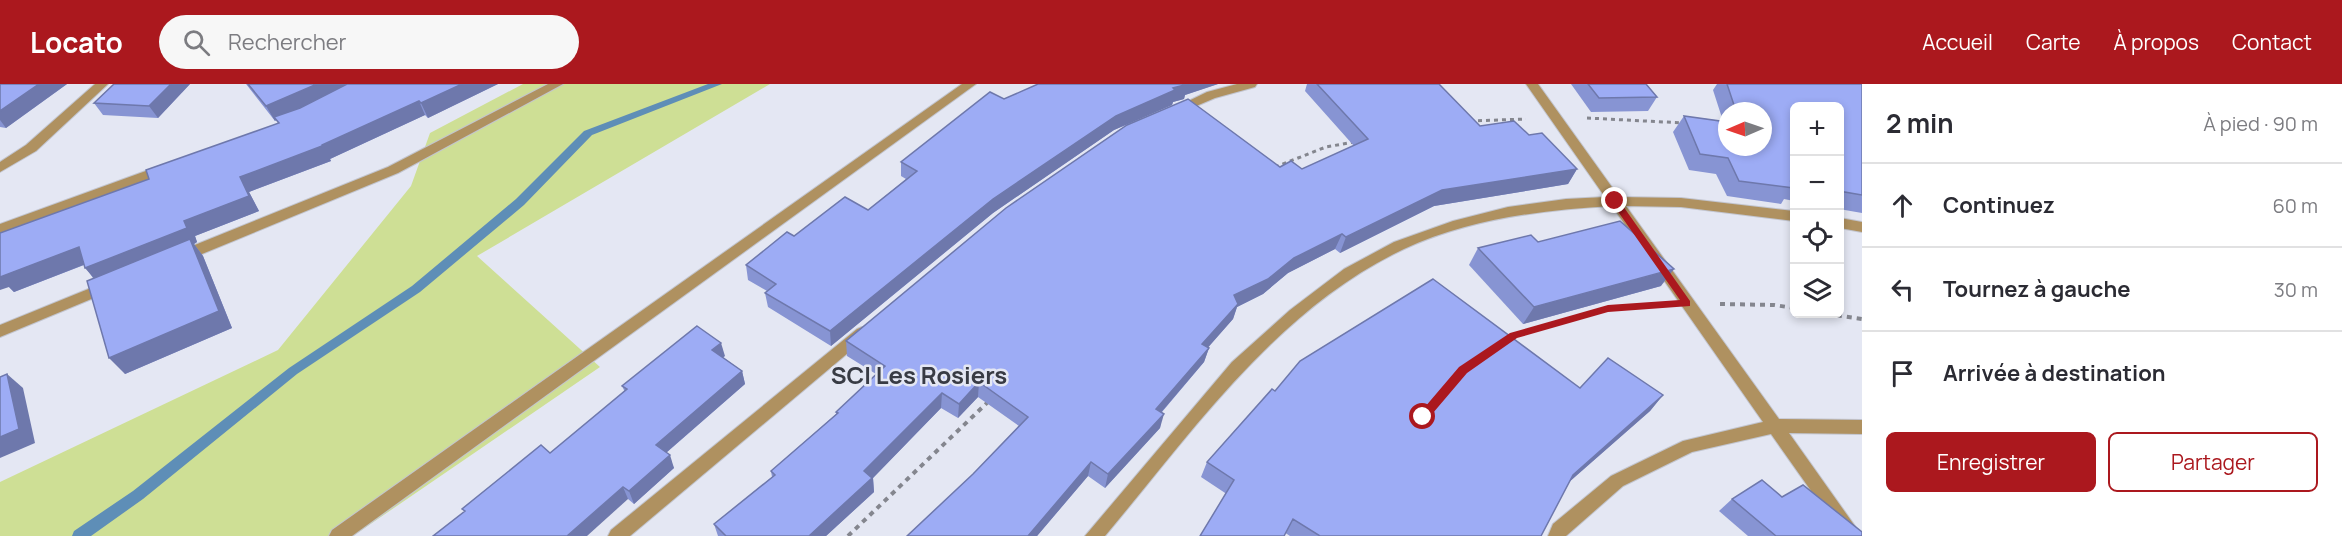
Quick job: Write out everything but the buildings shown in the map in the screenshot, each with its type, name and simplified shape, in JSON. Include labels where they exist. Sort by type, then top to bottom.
[{"type":"street","points":[[0,168],[31,148],[102,84]]},
{"type":"street","points":[[164,264],[393,170],[557,84]]},
{"type":"street","points":[[338,536],[970,84]]},
{"type":"street","points":[[1160,117],[1210,95],[1251,84]]},
{"type":"street","points":[[1532,84],[1853,536]]},
{"type":"street","points":[[0,229],[180,163]]},
{"type":"street","points":[[1094,536],[1243,361],[1349,273],[1398,247],[1461,223],[1520,209],[1615,201],[1690,203],[1790,216]]},
{"type":"street","points":[[1844,224],[1862,227]]},
{"type":"street","points":[[0,331],[120,282]]},
{"type":"street","points":[[617,536],[872,324]]},
{"type":"street","points":[[1557,536],[1559,530],[1617,481],[1689,446],[1774,426],[1862,427]]},
{"type":"path","points":[[1461,122],[1614,118],[1695,124]]},
{"type":"path","points":[[1268,170],[1326,147],[1359,140]]},
{"type":"path","points":[[1505,341],[1523,332],[1608,309],[1687,303],[1790,307]]},
{"type":"path","points":[[1844,316],[1862,319]]},
{"type":"path","points":[[848,536],[992,398]]},
{"type":"green space","points":[[523,84],[770,84],[477,256],[600,367],[353,536],[0,536],[0,482],[278,350],[411,186],[430,133]]},
{"type":"waterway","points":[[79,536],[138,495],[293,371],[416,289],[520,202],[588,133],[717,84]]},
{"type":"district","name":"SCI Les Rosiers","points":[[919,376]]},
{"type":"route","points":[[1423,417],[1463,370],[1514,335],[1608,309],[1687,303],[1615,201]]}]
